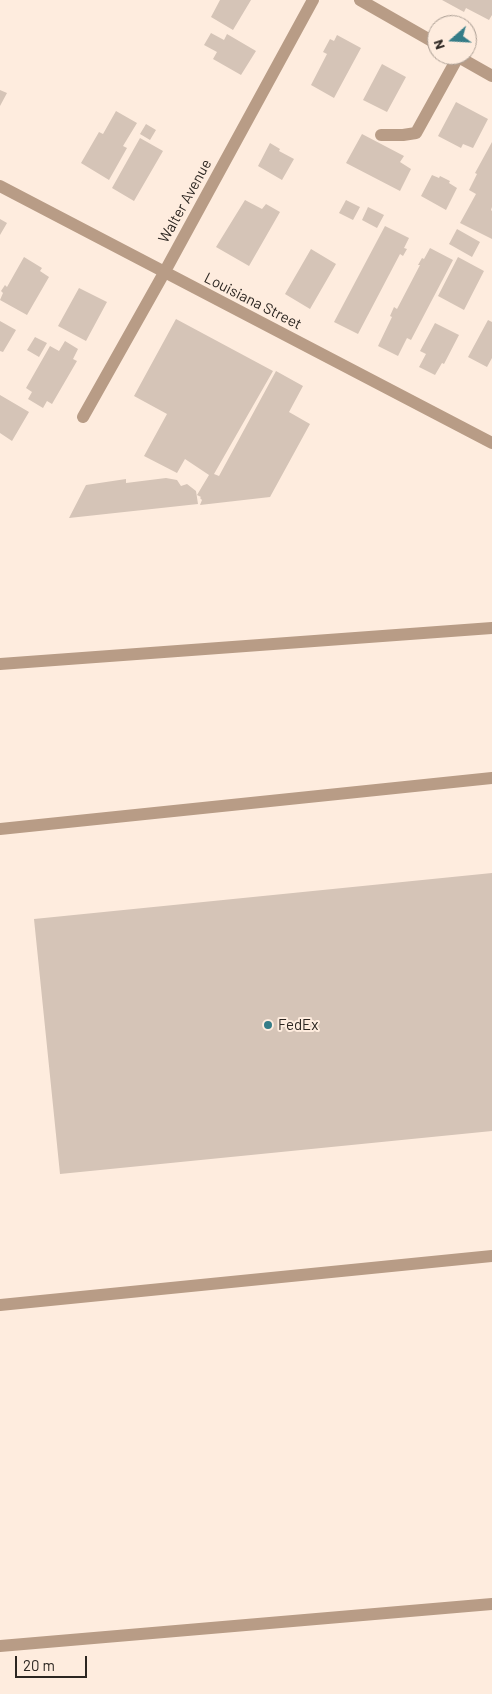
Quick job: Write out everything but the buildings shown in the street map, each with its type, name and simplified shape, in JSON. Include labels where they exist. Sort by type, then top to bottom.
[{"type":"street","name":"Walter Avenue","points":[[84,417],[313,0]]},
{"type":"street","points":[[360,0],[427,38]]},
{"type":"street","points":[[381,135],[416,133],[432,107],[453,65]]},
{"type":"street","points":[[473,65],[492,76]]},
{"type":"street","name":"Louisiana Street","points":[[0,186],[492,443]]},
{"type":"street","points":[[0,664],[492,628]]},
{"type":"street","points":[[0,829],[492,778]]},
{"type":"street","points":[[0,1305],[492,1256]]},
{"type":"street","points":[[0,1646],[492,1604]]},
{"type":"place","name":"FedEx","points":[[268,1025]]}]
